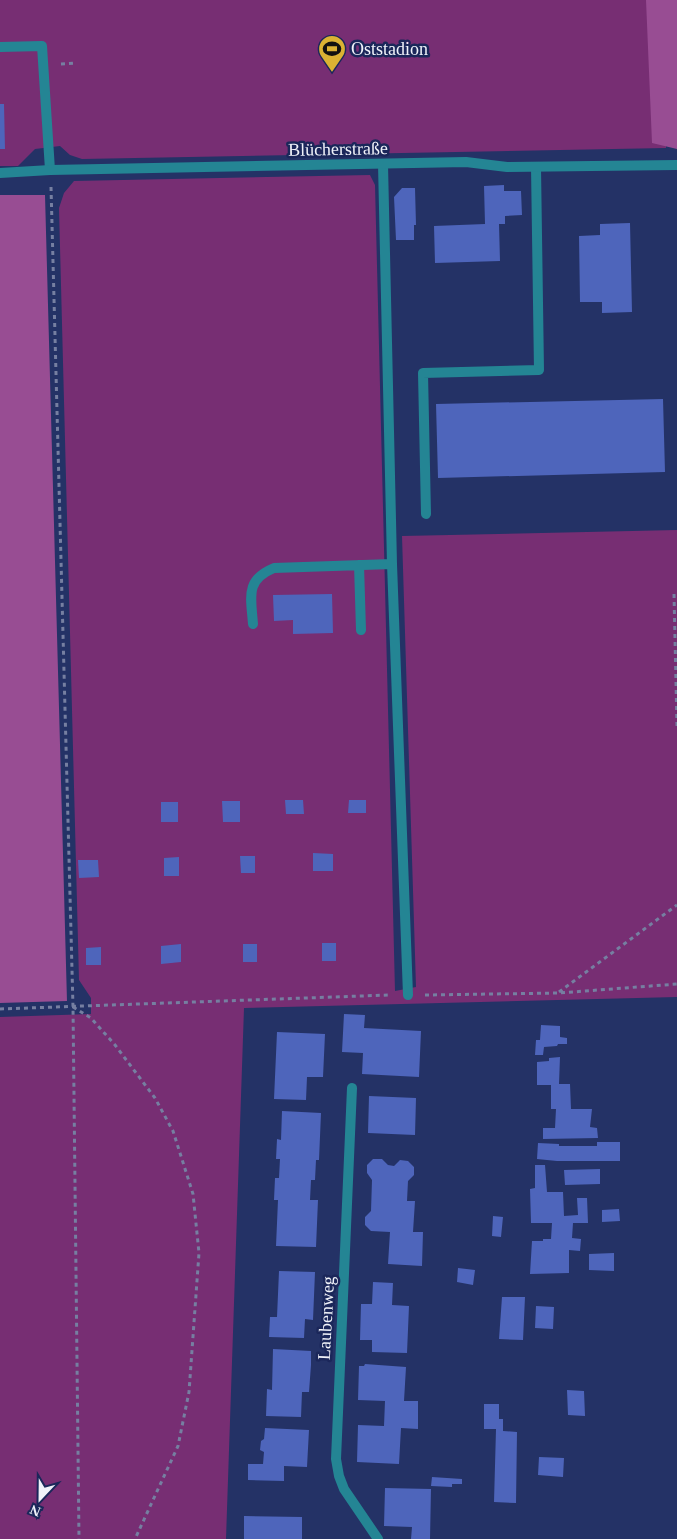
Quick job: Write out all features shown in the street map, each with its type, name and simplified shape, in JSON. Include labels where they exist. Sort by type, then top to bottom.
[{"type":"street","points":[[0,47],[42,46],[50,170]]},
{"type":"street","name":"Blücherstraße","points":[[0,173],[50,170],[466,162],[507,168],[677,165]]},
{"type":"street","points":[[383,164],[392,564],[408,995]]},
{"type":"street","points":[[426,514],[423,373],[539,370],[536,167]]},
{"type":"street","points":[[253,624],[251,595],[253,585],[261,574],[274,568],[392,564]]},
{"type":"street","points":[[359,565],[361,630]]},
{"type":"street","name":"Laubenweg","points":[[352,1088],[336,1459],[344,1489],[378,1539]]},
{"type":"path","points":[[50,170],[73,1007],[79,1539]]},
{"type":"path","points":[[674,594],[677,726]]},
{"type":"path","points":[[559,993],[677,905]]},
{"type":"path","points":[[0,1009],[408,995],[559,993],[677,984]]},
{"type":"path","points":[[73,1007],[91,1018],[115,1044],[155,1098],[173,1131],[193,1194],[198,1253],[189,1392],[178,1446],[135,1539]]},
{"type":"shaded area","name":"Oststadion","points":[[0,0],[662,0],[666,148],[82,159],[70,155],[60,146],[35,149],[18,166],[0,166]]},
{"type":"shaded area","points":[[646,0],[677,0],[677,149],[652,143]]},
{"type":"shaded area","points":[[370,175],[375,185],[395,991],[416,987],[402,536],[677,530],[677,997],[244,1008],[226,1539],[0,1539],[0,1017],[91,1014],[91,998],[79,980],[59,208],[64,193],[74,181]]},
{"type":"shaded area","points":[[0,195],[45,195],[67,1001],[0,1003]]},
{"type":"building","points":[[0,104],[4,104],[5,149],[0,149]]},
{"type":"building","points":[[504,185],[504,191],[521,191],[522,215],[505,216],[505,224],[499,224],[500,261],[435,263],[434,226],[485,224],[484,186]]},
{"type":"building","points":[[402,188],[415,188],[416,225],[414,225],[414,240],[396,240],[394,197]]},
{"type":"building","points":[[630,223],[632,312],[602,313],[602,302],[580,302],[579,236],[600,235],[600,224]]},
{"type":"building","points":[[663,399],[665,472],[438,478],[436,404]]},
{"type":"building","points":[[332,594],[333,633],[293,634],[293,620],[274,621],[273,595]]},
{"type":"building","points":[[285,800],[303,800],[304,814],[286,814]]},
{"type":"building","points":[[349,800],[366,800],[366,813],[348,813]]},
{"type":"building","points":[[222,801],[240,801],[240,822],[223,822]]},
{"type":"building","points":[[161,802],[178,802],[178,822],[161,822]]},
{"type":"building","points":[[313,853],[333,854],[333,871],[313,871]]},
{"type":"building","points":[[240,856],[255,856],[255,873],[241,873]]},
{"type":"building","points":[[179,857],[179,876],[164,876],[164,858]]},
{"type":"building","points":[[78,860],[98,860],[99,877],[79,878]]},
{"type":"building","points":[[322,943],[336,943],[336,961],[322,961]]},
{"type":"building","points":[[181,944],[181,962],[161,964],[161,946]]},
{"type":"building","points":[[243,944],[257,944],[257,962],[243,962]]},
{"type":"building","points":[[101,947],[101,965],[86,965],[86,948]]},
{"type":"building","points":[[344,1014],[365,1015],[364,1028],[421,1031],[419,1077],[362,1074],[363,1053],[342,1052]]},
{"type":"building","points":[[541,1025],[560,1026],[560,1037],[567,1038],[567,1044],[544,1047],[543,1055],[535,1055],[536,1040],[540,1040]]},
{"type":"building","points":[[277,1032],[325,1034],[323,1077],[307,1077],[306,1100],[274,1099]]},
{"type":"building","points":[[560,1057],[559,1084],[570,1084],[571,1109],[592,1109],[590,1127],[597,1128],[598,1138],[543,1139],[543,1128],[555,1128],[556,1109],[551,1109],[551,1085],[537,1085],[537,1062],[549,1061],[549,1058]]},
{"type":"building","points":[[369,1096],[416,1098],[415,1135],[368,1133]]},
{"type":"building","points":[[282,1111],[321,1113],[319,1160],[316,1160],[315,1180],[311,1180],[310,1200],[318,1200],[316,1247],[276,1246],[278,1200],[274,1200],[275,1178],[279,1178],[280,1159],[276,1159],[277,1139],[281,1140]]},
{"type":"building","points":[[597,1142],[620,1142],[620,1161],[557,1161],[537,1159],[538,1143],[559,1144],[559,1146],[597,1146]]},
{"type":"building","points":[[373,1159],[382,1159],[388,1165],[394,1166],[400,1160],[408,1161],[414,1167],[414,1175],[408,1181],[407,1201],[415,1201],[413,1232],[423,1232],[422,1266],[388,1264],[390,1232],[371,1231],[365,1225],[365,1217],[371,1211],[372,1180],[367,1173],[367,1165]]},
{"type":"building","points":[[535,1165],[545,1165],[547,1192],[563,1192],[564,1216],[578,1215],[577,1198],[587,1198],[588,1223],[573,1223],[572,1238],[581,1239],[580,1251],[569,1250],[569,1273],[530,1274],[532,1241],[551,1239],[552,1223],[531,1223],[530,1189],[535,1188]]},
{"type":"building","points":[[600,1169],[600,1184],[565,1185],[564,1170]]},
{"type":"building","points":[[619,1209],[620,1221],[602,1222],[602,1210]]},
{"type":"building","points":[[493,1216],[503,1217],[501,1237],[492,1236]]},
{"type":"building","points":[[614,1253],[614,1271],[589,1270],[589,1254]]},
{"type":"building","points":[[458,1268],[475,1270],[473,1285],[457,1282]]},
{"type":"building","points":[[279,1271],[315,1272],[313,1320],[305,1319],[304,1338],[269,1337],[270,1317],[277,1317]]},
{"type":"building","points":[[373,1282],[393,1283],[392,1305],[409,1306],[407,1353],[372,1352],[372,1340],[360,1340],[361,1304],[372,1304]]},
{"type":"building","points":[[502,1297],[525,1297],[523,1340],[499,1339]]},
{"type":"building","points":[[536,1306],[554,1307],[553,1329],[535,1328]]},
{"type":"building","points":[[273,1349],[311,1351],[309,1392],[302,1392],[301,1417],[266,1416],[267,1389],[272,1390]]},
{"type":"building","points":[[365,1364],[406,1367],[404,1401],[418,1401],[418,1429],[401,1428],[399,1464],[357,1462],[358,1425],[384,1426],[385,1401],[358,1400],[359,1366],[364,1366]]},
{"type":"building","points":[[567,1390],[584,1391],[585,1416],[568,1415]]},
{"type":"building","points":[[484,1404],[499,1404],[499,1419],[503,1419],[503,1431],[517,1432],[516,1503],[494,1502],[496,1429],[484,1429]]},
{"type":"building","points":[[265,1428],[309,1430],[307,1467],[284,1466],[284,1481],[248,1480],[248,1464],[263,1464],[264,1452],[260,1450]]},
{"type":"building","points":[[539,1457],[564,1458],[563,1477],[538,1475]]},
{"type":"building","points":[[432,1477],[462,1479],[462,1484],[452,1484],[452,1487],[431,1486]]},
{"type":"building","points":[[385,1488],[431,1489],[430,1539],[411,1539],[412,1527],[384,1526]]},
{"type":"building","points":[[244,1516],[302,1517],[302,1539],[244,1539]]},
{"type":"place","name":"Oststadion","points":[[332,73]]}]
